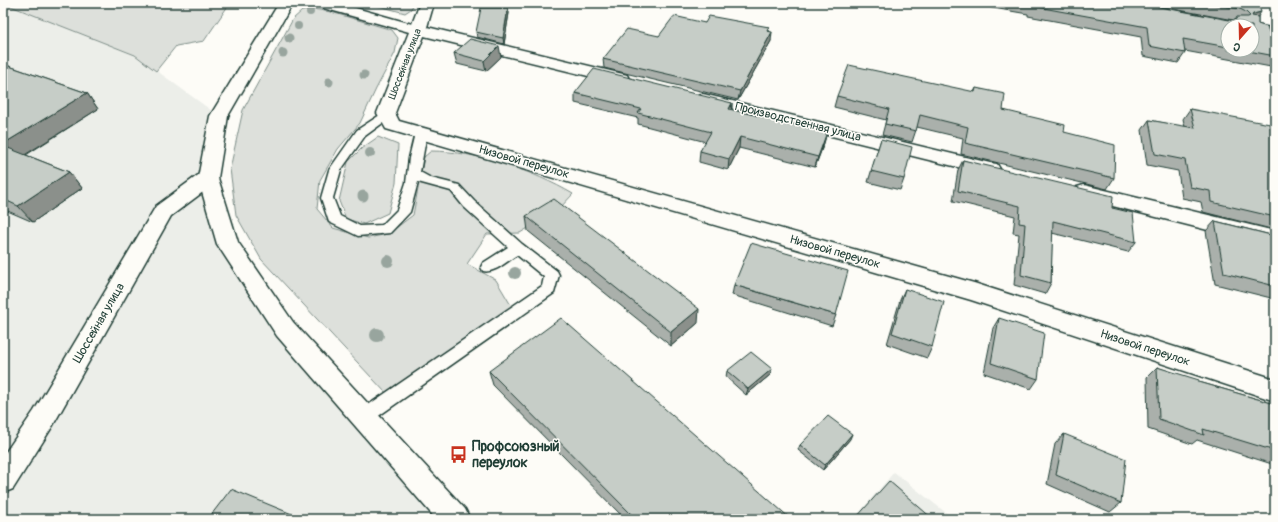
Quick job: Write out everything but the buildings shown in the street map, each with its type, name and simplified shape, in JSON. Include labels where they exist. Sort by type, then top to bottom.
[{"type":"street","points":[[286,3],[218,116],[208,178],[228,244],[286,329],[455,519]]},
{"type":"street","points":[[322,3],[418,30],[634,82]]},
{"type":"street","name":"Шоссейная улица","points":[[390,120],[386,113],[427,3]]},
{"type":"street","points":[[1260,31],[1275,34]]},
{"type":"street","name":"Производственная улица","points":[[688,96],[1005,173]]},
{"type":"street","name":"Низовой переулок","points":[[390,120],[421,133],[966,290],[1275,390]]},
{"type":"street","name":"Шоссейная улица","points":[[3,480],[43,418],[163,211],[208,178]]},
{"type":"street","points":[[1067,188],[1275,239]]},
{"type":"lane","points":[[390,120],[361,133],[335,170],[327,198],[334,219],[358,231],[385,230],[403,212],[412,183],[421,133]]},
{"type":"lane","points":[[364,417],[549,289],[552,275],[517,248],[469,204],[455,188],[427,181],[413,174]]},
{"type":"lane","points":[[488,267],[517,248]]},
{"type":"shaded area","points":[[3,3],[135,55],[219,116],[208,178],[228,244],[440,519],[3,519]]},
{"type":"shaded area","points":[[3,3],[230,3],[204,41],[176,46],[156,71],[135,55]]},
{"type":"shaded area","points":[[368,3],[414,3],[411,9],[405,13]]},
{"type":"shaded area","points":[[313,9],[331,12],[392,30],[398,38],[395,53],[360,123],[338,149],[320,180],[317,209],[333,228],[368,238],[388,234],[413,215],[424,157],[431,151],[467,154],[504,164],[523,170],[573,194],[559,209],[520,233],[487,234],[467,264],[496,280],[512,307],[386,393],[261,259],[236,215],[230,169],[243,110],[293,19],[302,11]]},
{"type":"shaded area","points":[[378,137],[398,145],[396,183],[388,213],[364,224],[346,219],[339,201],[348,162],[362,148]]},
{"type":"shaded area","points":[[894,472],[954,519],[854,519]]},
{"type":"place","name":"Профсоюзный переулок","points":[[459,454]]}]
